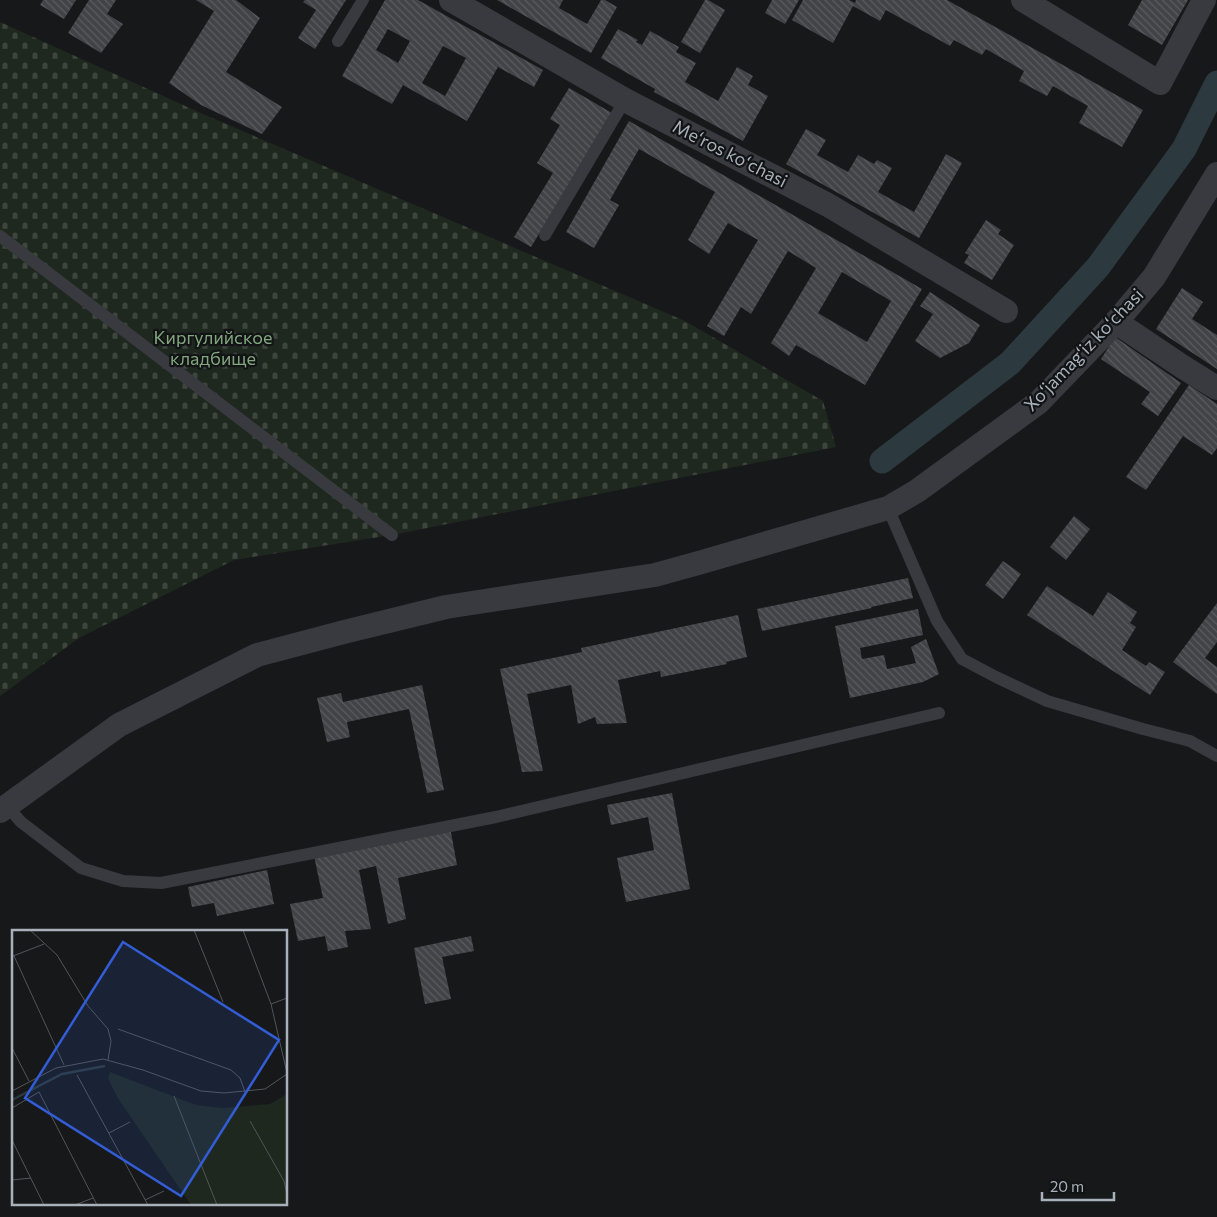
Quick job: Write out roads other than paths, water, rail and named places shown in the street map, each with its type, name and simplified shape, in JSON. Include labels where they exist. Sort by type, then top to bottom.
[{"type":"street","name":"Meʻros koʻchasi","points":[[451,0],[625,100],[828,205],[1006,311]]},
{"type":"street","points":[[1023,0],[1160,83],[1204,0]]},
{"type":"street","name":"Xoʻjamagʻiz koʻchasi","points":[[3,809],[119,725],[257,655],[446,607],[655,575],[888,508],[917,491],[1039,402],[1116,322],[1154,277],[1217,174]]},
{"type":"street","points":[[1116,322],[1217,388]]},
{"type":"lane","points":[[338,41],[363,0]]},
{"type":"lane","points":[[545,235],[625,100]]},
{"type":"lane","points":[[0,236],[392,535]]},
{"type":"lane","points":[[888,508],[937,621],[962,660],[1047,701],[1190,741],[1217,756]]},
{"type":"lane","points":[[3,809],[81,868],[123,881],[161,883],[496,817],[939,714]]},
{"type":"waterway","points":[[882,461],[1010,363],[1098,267],[1184,149],[1217,83]]},
{"type":"park label","name":"Киргулийское кладбище","points":[[213,348]]}]
